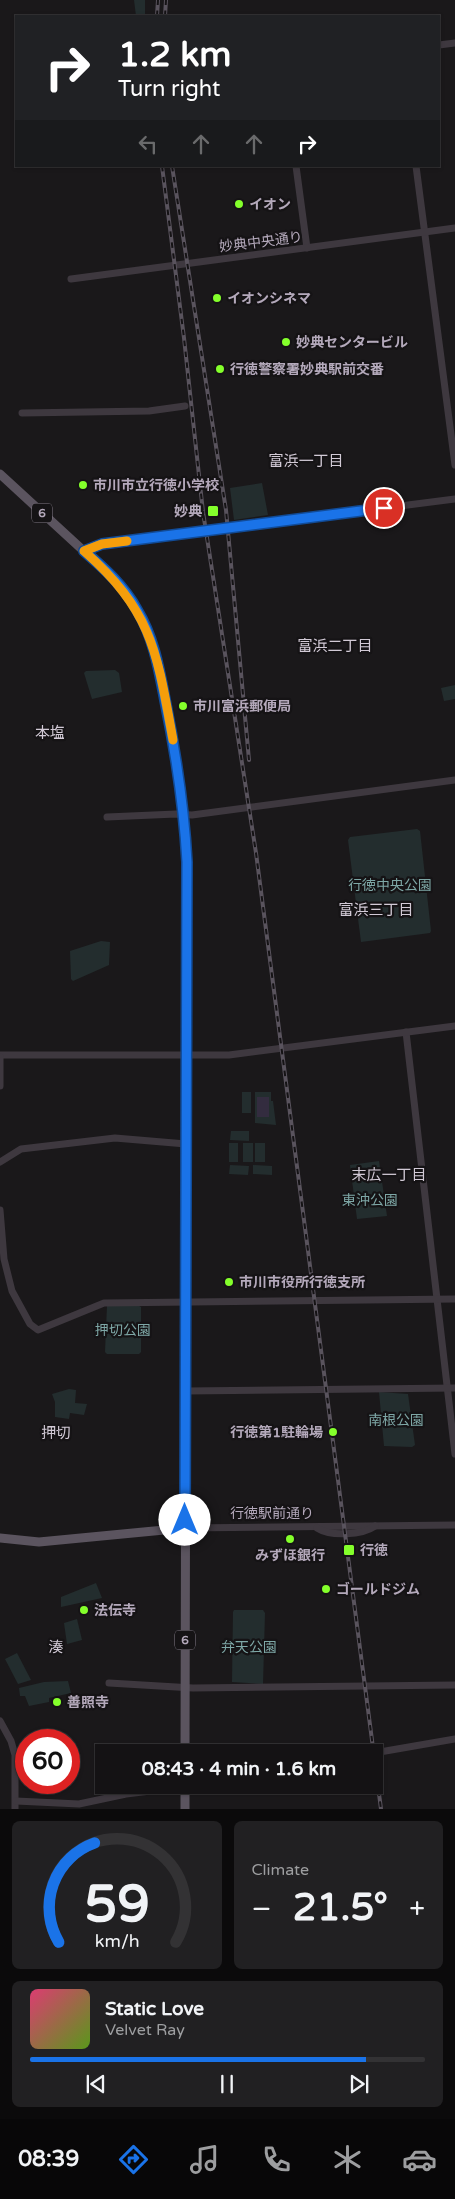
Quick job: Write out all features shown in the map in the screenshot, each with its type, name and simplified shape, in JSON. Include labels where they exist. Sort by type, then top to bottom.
[{"type":"main road","name":"6","points":[[0,474],[84,551],[124,591],[137,609],[149,634],[158,663],[176,756],[184,815],[187,862],[185,1744]]},
{"type":"main road","name":"行徳駅前通り","points":[[0,1538],[39,1542],[185,1528]]},
{"type":"main road","points":[[185,1794],[185,1809]]},
{"type":"street","points":[[440,45],[455,42]]},
{"type":"street","points":[[296,167],[307,248]]},
{"type":"street","points":[[416,167],[455,465]]},
{"type":"street","name":"妙典中央通り","points":[[70,279],[455,228]]},
{"type":"street","points":[[22,413],[149,411],[185,406]]},
{"type":"street","points":[[84,551],[102,544],[455,499]]},
{"type":"street","points":[[107,818],[184,815],[455,780]]},
{"type":"street","points":[[0,1086],[0,1056],[187,1056],[250,1053],[455,1026]]},
{"type":"street","points":[[406,1032],[437,1300],[451,1388],[455,1454]]},
{"type":"street","points":[[0,1162],[21,1149],[115,1138],[186,1144]]},
{"type":"street","points":[[0,1210],[4,1259],[12,1291],[30,1324],[36,1329],[42,1329],[104,1303],[455,1299]]},
{"type":"street","points":[[186,1391],[451,1388]]},
{"type":"street","name":"行徳駅前通り","points":[[185,1528],[316,1527],[324,1532],[366,1532],[376,1526],[455,1525]]},
{"type":"street","points":[[109,1684],[185,1688],[455,1685]]},
{"type":"street","points":[[0,1721],[11,1740],[15,1755],[15,1805],[79,1804],[126,1794]]},
{"type":"street","points":[[383,1751],[455,1738]]},
{"type":"green space","points":[[134,0],[145,0],[145,15],[136,15]]},
{"type":"green space","points":[[262,483],[268,515],[234,520],[230,488]]},
{"type":"green space","points":[[115,670],[119,673],[122,692],[92,699],[84,673],[86,671]]},
{"type":"green space","points":[[455,685],[455,699],[444,701],[441,688]]},
{"type":"green space","name":"行徳中央公園","points":[[417,829],[420,831],[431,931],[430,933],[361,942],[348,840],[350,837]]},
{"type":"green space","points":[[101,941],[110,942],[109,965],[73,981],[71,979],[70,951]]},
{"type":"green space","points":[[242,1092],[251,1092],[251,1113],[242,1113]]},
{"type":"green space","points":[[255,1092],[271,1092],[276,1125],[255,1123]]},
{"type":"green space","points":[[231,1131],[249,1131],[249,1141],[230,1140]]},
{"type":"green space","points":[[229,1143],[238,1143],[238,1162],[229,1162]]},
{"type":"green space","points":[[243,1143],[253,1143],[253,1162],[243,1162]]},
{"type":"green space","points":[[255,1143],[265,1143],[265,1162],[255,1162]]},
{"type":"green space","name":"東沖公園","points":[[379,1161],[387,1216],[357,1219],[350,1165]]},
{"type":"green space","points":[[230,1165],[249,1166],[248,1175],[229,1174]]},
{"type":"green space","points":[[253,1165],[272,1166],[272,1175],[253,1174]]},
{"type":"green space","name":"押切公園","points":[[107,1306],[141,1307],[141,1352],[139,1354],[107,1354],[105,1352]]},
{"type":"green space","points":[[69,1389],[76,1390],[75,1403],[87,1404],[84,1415],[70,1413],[69,1419],[55,1417],[55,1402],[52,1394]]},
{"type":"green space","name":"南根公園","points":[[379,1392],[408,1394],[415,1445],[412,1447],[384,1446]]},
{"type":"green space","points":[[96,1583],[102,1598],[61,1607],[61,1597]]},
{"type":"green space","name":"弁天公園","points":[[234,1610],[263,1610],[265,1613],[263,1684],[232,1682]]},
{"type":"green space","points":[[77,1619],[82,1640],[67,1644],[64,1623]]},
{"type":"green space","points":[[17,1653],[31,1680],[18,1684],[5,1659]]},
{"type":"green space","points":[[68,1681],[71,1693],[49,1698],[49,1702],[29,1706],[25,1696],[20,1696],[19,1688],[44,1682]]},
{"type":"shaded area","points":[[257,1097],[269,1097],[269,1117],[257,1117]]},
{"type":"railway","points":[[157,15],[158,0]]},
{"type":"railway","points":[[165,15],[166,0]]},
{"type":"railway","points":[[162,167],[184,338],[203,512],[256,853],[381,1809]]},
{"type":"railway","points":[[172,167],[226,510],[249,760]]},
{"type":"slow traffic","points":[[127,541],[102,544],[84,551],[118,583],[143,620],[158,663],[173,740]]},
{"type":"place","name":"イオン","points":[[239,204]]},
{"type":"place","name":"イオンシネマ","points":[[217,298]]},
{"type":"place","name":"妙典センタービル","points":[[286,342]]},
{"type":"place","name":"行徳警察署妙典駅前交番","points":[[220,369]]},
{"type":"place","name":"市川市立行徳小学校","points":[[83,485]]},
{"type":"place","name":"妙典","points":[[213,511]]},
{"type":"place","name":"市川富浜郵便局","points":[[183,706]]},
{"type":"place","name":"市川市役所行徳支所","points":[[229,1282]]},
{"type":"place","name":"行徳第1駐輪場","points":[[333,1432]]},
{"type":"place","name":"みずほ銀行","points":[[290,1539]]},
{"type":"place","name":"行徳","points":[[349,1550]]},
{"type":"place","name":"ゴールドジム","points":[[326,1589]]},
{"type":"place","name":"法伝寺","points":[[84,1610]]},
{"type":"place","name":"善照寺","points":[[57,1702]]},
{"type":"district","name":"富浜一丁目","points":[[306,461]]},
{"type":"district","name":"富浜二丁目","points":[[335,646]]},
{"type":"district","name":"本塩","points":[[50,733]]},
{"type":"district","name":"富浜三丁目","points":[[376,910]]},
{"type":"district","name":"末広一丁目","points":[[389,1175]]},
{"type":"district","name":"押切","points":[[56,1433]]},
{"type":"district","name":"湊","points":[[56,1647]]},
{"type":"route","points":[[185,1520],[187,862],[183,808],[176,756],[158,663],[149,634],[137,609],[118,583],[84,551],[102,544],[384,508]]}]
